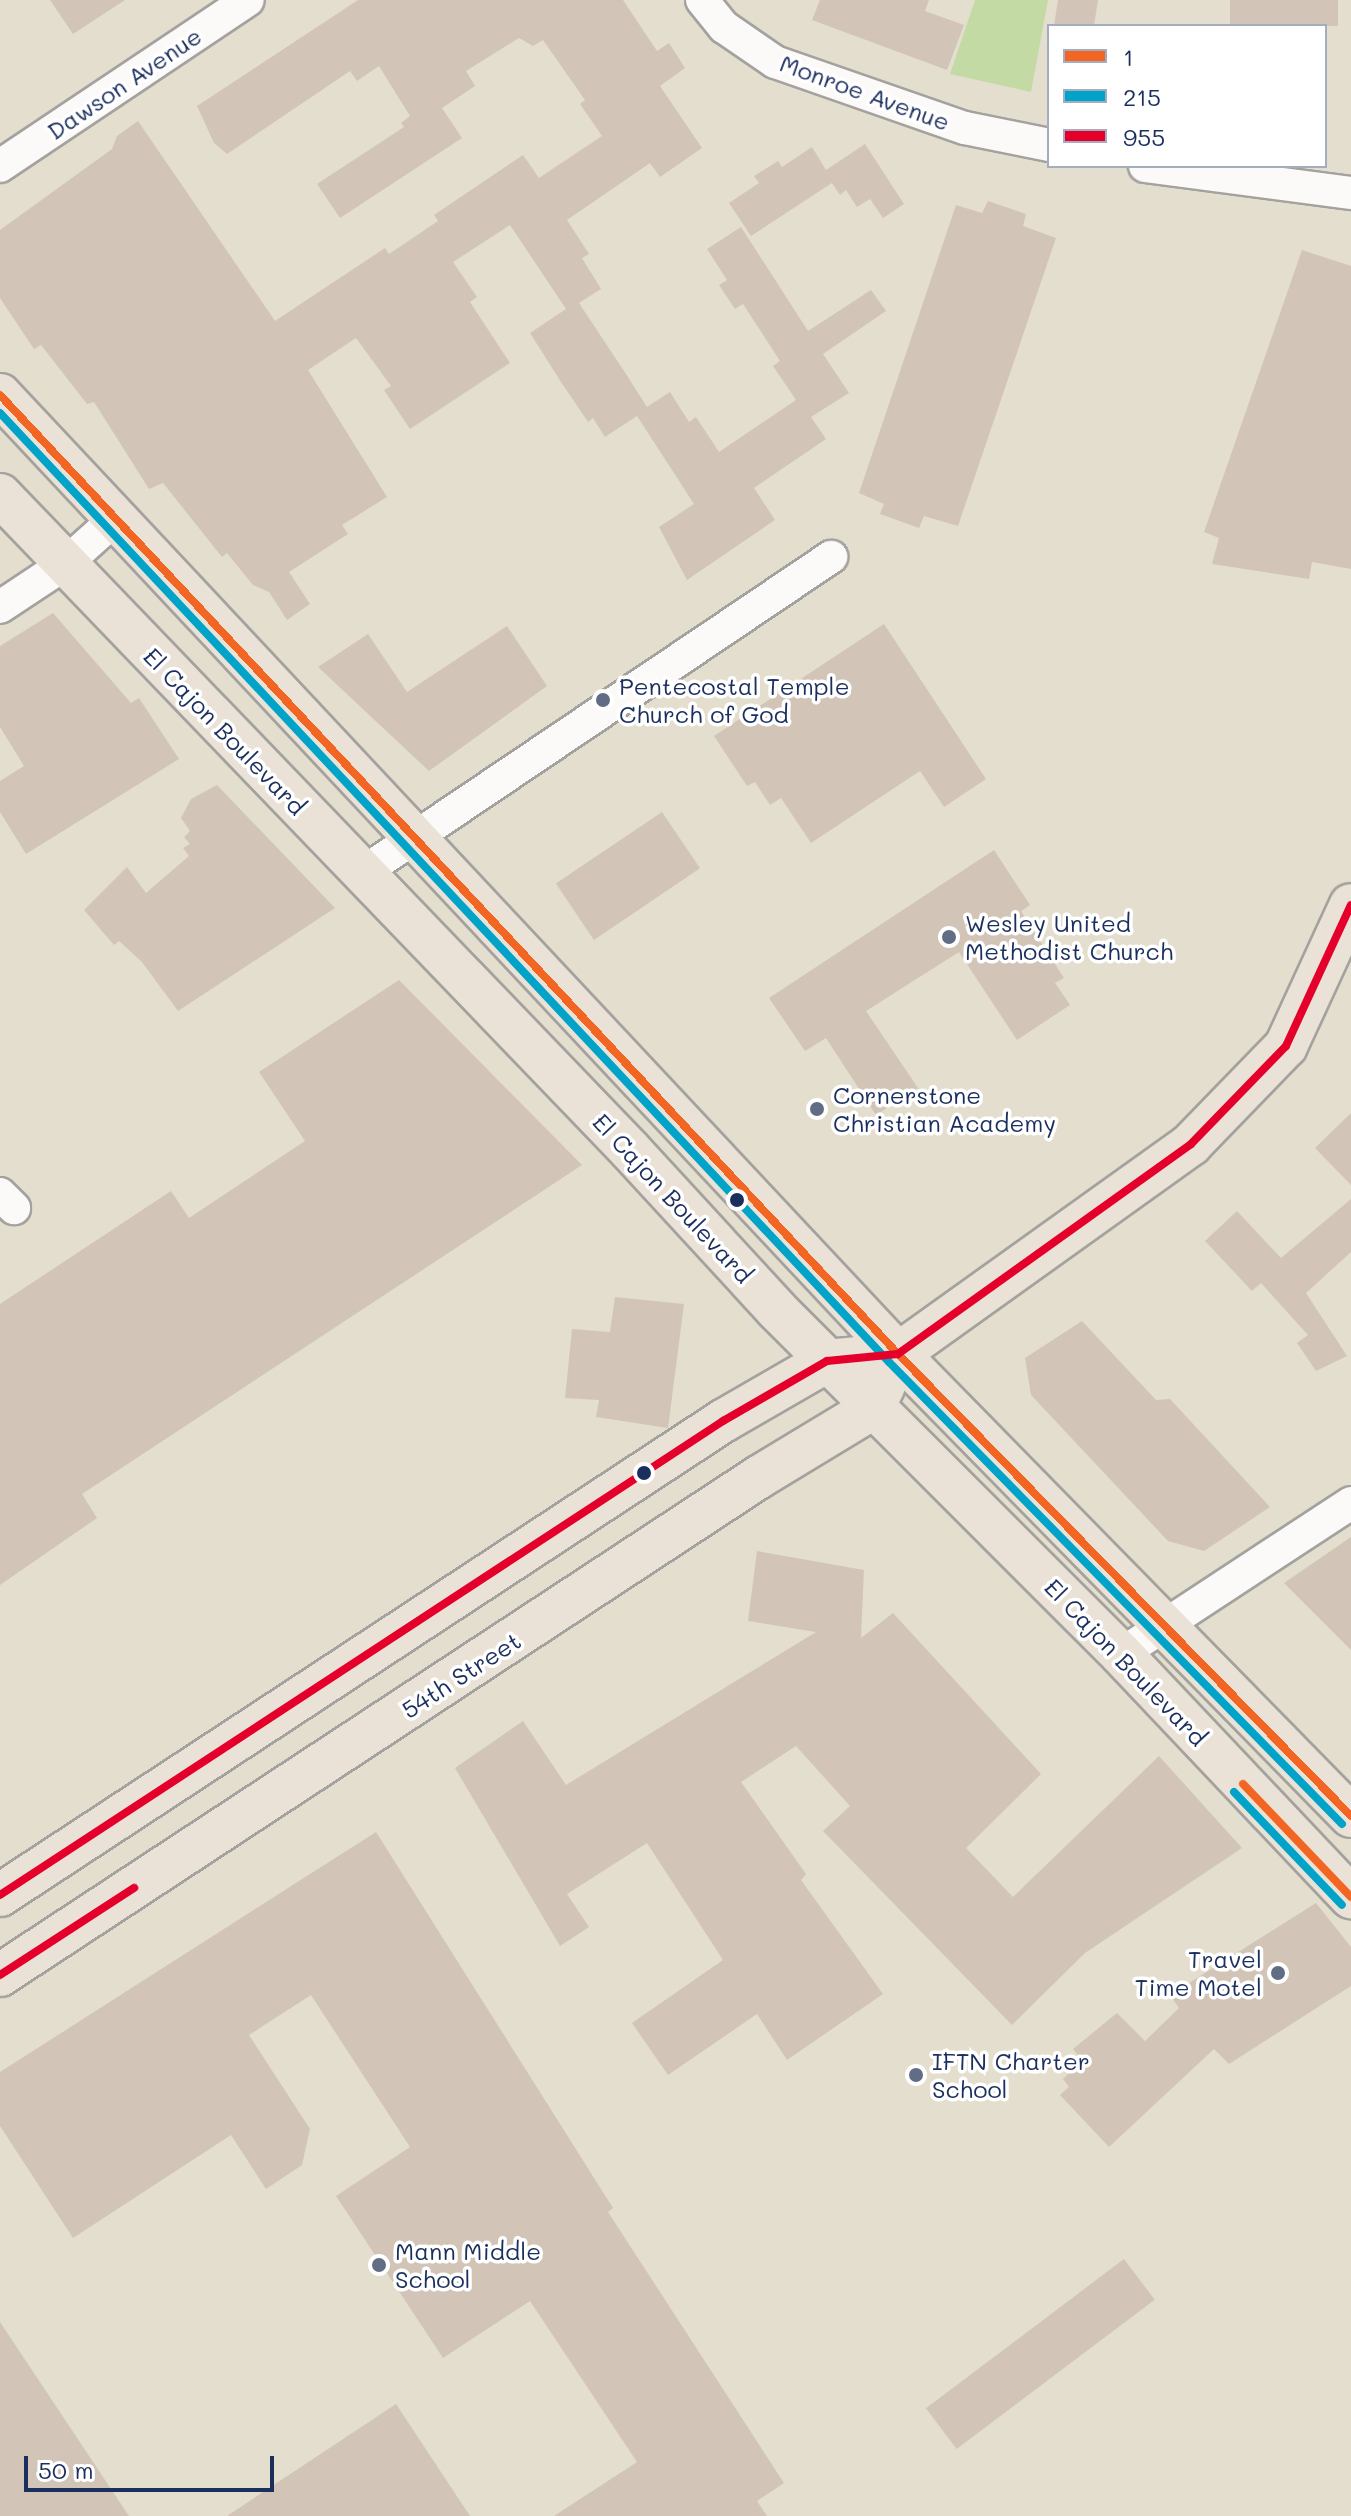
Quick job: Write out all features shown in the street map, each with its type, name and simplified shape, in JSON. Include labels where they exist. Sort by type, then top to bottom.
[{"type":"main road","name":"El Cajon Boulevard","points":[[0,395],[898,1354],[1351,1816]]},
{"type":"main road","name":"El Cajon Boulevard","points":[[0,495],[827,1361],[1121,1654],[1351,1897]]},
{"type":"main road","points":[[873,1408],[898,1354],[1191,1144],[1286,1046],[1351,905]]},
{"type":"main road","points":[[0,1895],[723,1421],[827,1361],[898,1354]]},
{"type":"main road","name":"54th Street","points":[[0,1975],[759,1477],[873,1408]]},
{"type":"street","name":"Dawson Avenue","points":[[0,166],[248,0]]},
{"type":"street","name":"Monroe Avenue","points":[[702,0],[731,14],[775,62],[965,128],[1047,145]]},
{"type":"street","points":[[1160,168],[1351,193]]},
{"type":"street","points":[[0,607],[65,564],[116,518]]},
{"type":"street","points":[[362,873],[831,557]]},
{"type":"street","points":[[1121,1654],[1165,1629],[1351,1503]]},
{"type":"green space","points":[[975,0],[1048,0],[1031,92],[950,74]]},
{"type":"building","points":[[50,0],[125,0],[73,34]]},
{"type":"building","points":[[358,0],[623,0],[657,51],[669,43],[685,68],[660,86],[702,148],[660,177],[650,163],[567,220],[589,254],[582,258],[601,289],[579,303],[647,407],[670,392],[689,422],[696,417],[719,452],[796,400],[773,366],[780,361],[743,304],[735,309],[719,285],[727,280],[707,249],[741,227],[808,331],[871,290],[886,311],[823,354],[849,393],[811,417],[826,439],[754,488],[775,520],[687,580],[659,527],[694,504],[637,416],[605,437],[593,418],[588,422],[561,382],[530,333],[566,309],[510,225],[453,262],[477,297],[470,302],[510,363],[410,429],[384,390],[391,386],[356,338],[308,370],[387,497],[342,525],[348,534],[289,572],[310,604],[287,620],[269,592],[253,585],[227,553],[222,557],[163,483],[149,489],[94,402],[87,404],[41,345],[34,349],[0,298],[0,230],[112,149],[117,136],[138,121],[275,321],[385,248],[389,254],[438,221],[434,215],[523,155],[539,178],[602,136],[580,104],[585,100],[543,40],[533,46],[519,38],[466,71],[475,86],[442,108],[462,138],[340,218],[317,184],[404,127],[401,123],[410,116],[379,66],[357,81],[350,71],[227,154],[214,143],[197,106]]},
{"type":"building","points":[[820,0],[929,0],[925,11],[964,25],[947,70],[812,20]]},
{"type":"building","points":[[1058,0],[1098,0],[1094,24],[1054,24]]},
{"type":"building","points":[[1230,0],[1338,0],[1338,26],[1230,24]]},
{"type":"building","points":[[865,144],[904,204],[883,218],[870,199],[857,207],[846,190],[840,195],[832,183],[751,236],[729,203],[759,183],[754,176],[778,161],[782,167],[812,147],[826,170]]},
{"type":"building","points":[[988,201],[1026,214],[1023,226],[1056,238],[958,526],[924,516],[919,528],[880,514],[884,504],[859,493],[956,205],[982,213]]},
{"type":"building","points":[[1302,250],[1351,266],[1351,569],[1312,562],[1309,579],[1212,564],[1219,538],[1204,532]]},
{"type":"building","points":[[53,613],[131,703],[139,698],[179,759],[26,854],[0,812],[0,781],[24,766],[0,727],[0,646]]},
{"type":"building","points":[[884,624],[986,779],[944,807],[920,771],[811,843],[781,798],[770,805],[755,782],[747,786],[714,736]]},
{"type":"building","points":[[507,626],[547,686],[429,771],[318,667],[368,634],[407,692]]},
{"type":"building","points":[[217,785],[335,908],[178,1011],[142,962],[119,941],[114,945],[84,910],[127,867],[146,893],[189,856],[183,848],[190,844],[184,837],[190,831],[181,818],[191,799]]},
{"type":"building","points":[[662,812],[700,868],[594,940],[556,884]]},
{"type":"building","points":[[994,850],[1030,905],[1021,911],[1064,978],[1055,983],[1070,1005],[1017,1040],[959,952],[866,1011],[918,1088],[876,1115],[826,1038],[805,1051],[769,998]]},
{"type":"building","points":[[399,980],[582,1165],[82,1494],[97,1518],[0,1585],[0,1304],[171,1191],[189,1218],[305,1141],[259,1072]]},
{"type":"building","points":[[1351,1113],[1351,1185],[1315,1148]]},
{"type":"building","points":[[1351,1199],[1351,1252],[1306,1293],[1347,1356],[1316,1371],[1297,1343],[1308,1335],[1261,1283],[1252,1291],[1205,1241],[1237,1211],[1281,1258]]},
{"type":"building","points":[[615,1297],[684,1304],[668,1428],[596,1417],[599,1400],[565,1398],[572,1329],[610,1332]]},
{"type":"building","points":[[1082,1321],[1156,1400],[1170,1399],[1270,1507],[1204,1551],[1168,1541],[1031,1395],[1025,1358]]},
{"type":"building","points":[[1351,1537],[1351,1650],[1284,1583]]},
{"type":"building","points":[[757,1551],[864,1570],[861,1638],[893,1613],[1041,1774],[966,1848],[1013,1897],[1159,1756],[1242,1848],[1085,1953],[1012,2025],[823,1831],[850,1806],[796,1746],[741,1782],[806,1874],[801,1880],[883,1994],[787,2060],[757,2014],[668,2075],[632,2023],[723,1960],[647,1843],[567,1894],[589,1927],[560,1946],[455,1768],[523,1721],[566,1785],[816,1632],[748,1621]]},
{"type":"building","points":[[376,1832],[613,2208],[608,2212],[784,2483],[757,2501],[767,2516],[554,2516],[637,2462],[530,2301],[443,2358],[336,2196],[410,2147],[311,1995],[249,2035],[310,2129],[302,2165],[266,2189],[231,2135],[73,2238],[0,2126],[0,2072]]},
{"type":"building","points":[[1316,1903],[1351,1947],[1351,1986],[1229,2064],[1214,2049],[1109,2147],[1060,2095],[1069,2087],[1063,2079],[1082,2060],[1073,2049],[1117,2013],[1145,2041],[1179,2008],[1170,1995]]},
{"type":"building","points":[[1124,2259],[1155,2300],[957,2449],[926,2408]]},
{"type":"building","points":[[0,2322],[129,2516],[0,2516]]},
{"type":"building","points":[[396,2404],[470,2516],[227,2516]]},
{"type":"transit line","name":"1","points":[[0,395],[898,1354],[1351,1816]]},
{"type":"transit line","name":"215","points":[[0,413],[889,1362],[1342,1824]]},
{"type":"transit line","name":"955","points":[[0,1895],[723,1421],[827,1361],[898,1354],[1191,1144],[1286,1046],[1351,905]]},
{"type":"transit line","name":"1","points":[[1243,1784],[1351,1897]]},
{"type":"transit line","name":"215","points":[[1234,1792],[1342,1905]]},
{"type":"transit line","name":"955","points":[[0,1975],[134,1888]]},
{"type":"place","name":"Pentecostal Temple Church of God","points":[[603,700]]},
{"type":"place","name":"Wesley United Methodist Church","points":[[949,937]]},
{"type":"place","name":"Cornerstone Christian Academy","points":[[817,1109]]},
{"type":"place","name":"Travel Time Motel","points":[[1278,1973]]},
{"type":"place","name":"IFTN Charter School","points":[[916,2075]]},
{"type":"place","name":"Mann Middle School","points":[[379,2265]]}]
